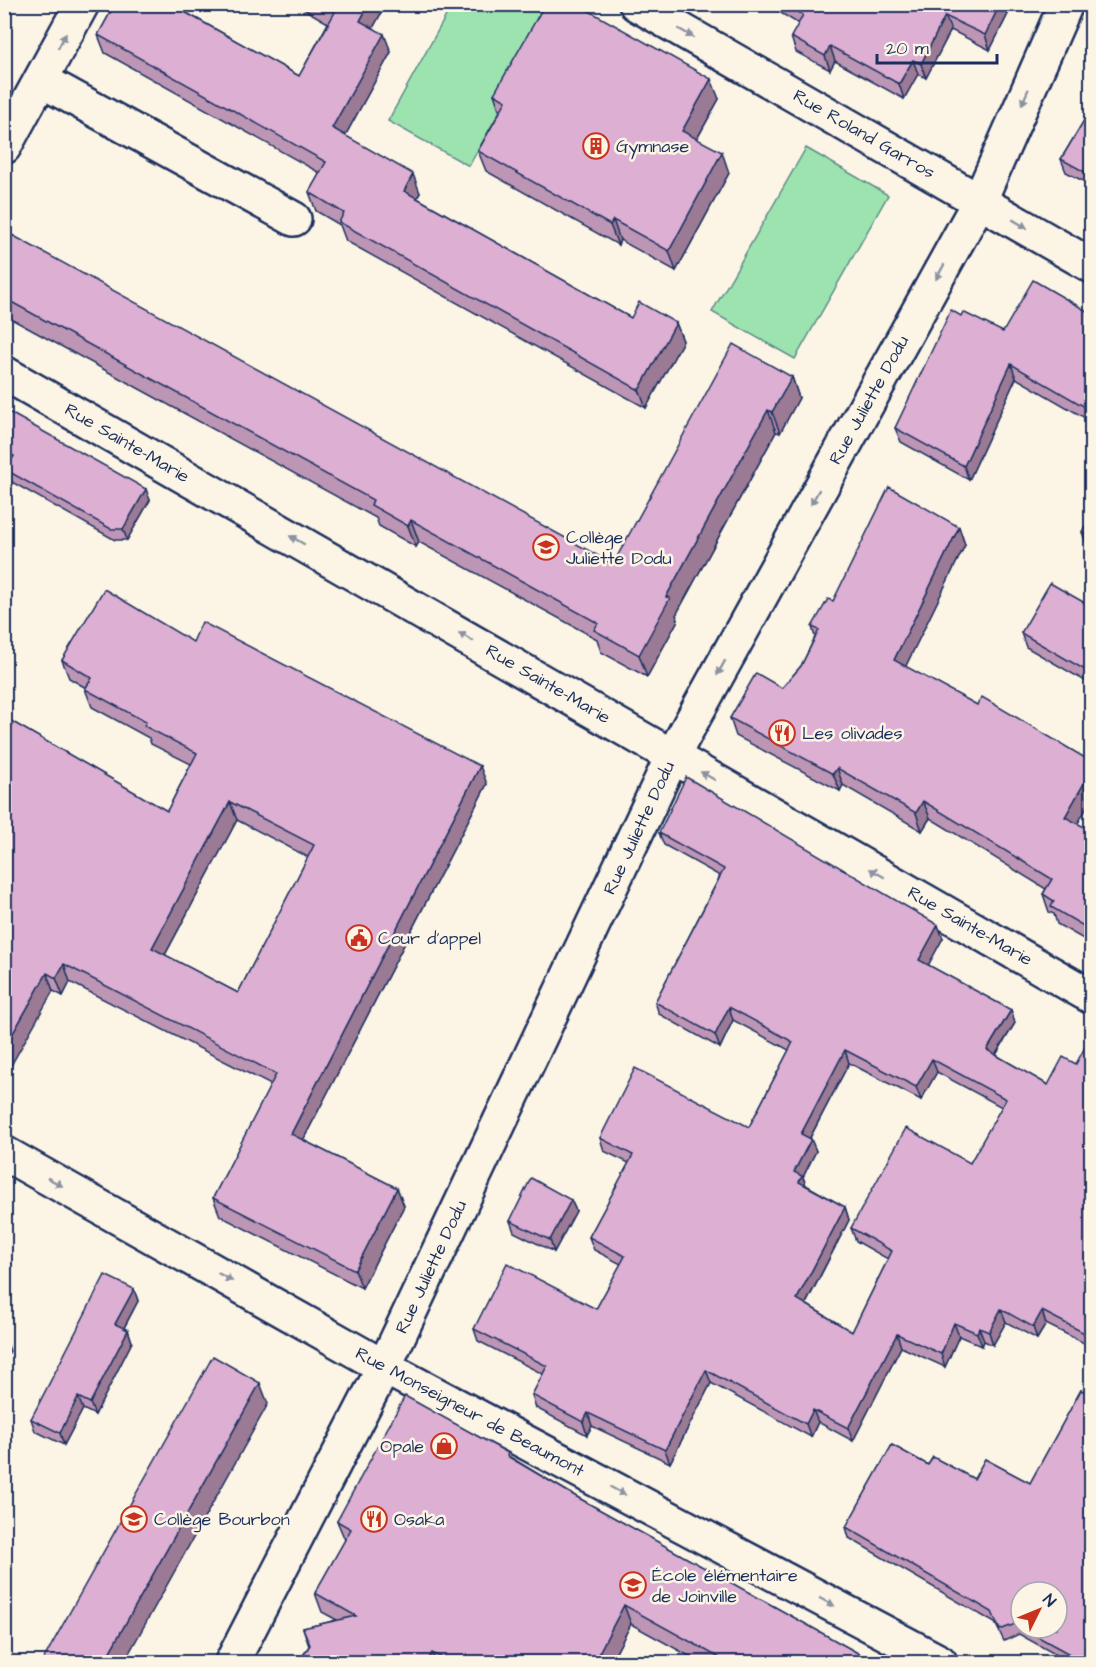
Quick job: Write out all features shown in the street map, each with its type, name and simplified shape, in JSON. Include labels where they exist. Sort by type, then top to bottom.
[{"type":"street","points":[[4,147],[82,4]]},
{"type":"street","name":"Rue Roland Garros","points":[[636,4],[1092,266]]},
{"type":"street","name":"Rue Juliette Dodu","points":[[232,1662],[384,1367],[673,755],[980,200],[1066,4]]},
{"type":"street","points":[[41,80],[294,219]]},
{"type":"street","name":"Rue Sainte-Marie","points":[[4,373],[1092,997]]},
{"type":"street","name":"Rue Monseigneur de Beaumont","points":[[4,1153],[384,1367],[940,1662]]},
{"type":"green space","points":[[452,5],[559,5],[469,166],[388,121]]},
{"type":"green space","points":[[806,148],[888,195],[795,359],[712,312]]},
{"type":"building","points":[[115,4],[172,4],[299,76],[335,12],[321,4],[369,4],[360,21],[384,34],[332,128],[413,174],[404,191],[631,318],[639,302],[676,323],[639,390],[339,222],[344,213],[309,192],[326,162],[98,35]]},
{"type":"building","name":"Gymnase","points":[[545,4],[577,4],[711,79],[682,131],[722,152],[669,251],[613,220],[610,225],[478,151],[506,101],[494,94]]},
{"type":"building","points":[[786,4],[1000,4],[985,35],[945,16],[921,64],[913,60],[899,84],[830,46],[825,56],[791,37],[803,15]]},
{"type":"building","points":[[1092,107],[1092,176],[1061,159]]},
{"type":"building","points":[[12,235],[613,564],[733,344],[792,377],[772,412],[768,410],[666,597],[670,598],[639,655],[594,630],[598,623],[411,520],[408,526],[371,505],[373,500],[4,298],[4,250]]},
{"type":"building","points":[[1033,280],[1092,314],[1092,411],[1011,364],[964,466],[895,428],[951,310],[961,316],[963,312],[1003,332]]},
{"type":"building","points":[[5,410],[146,489],[123,529],[111,529],[6,470],[14,456],[4,451]]},
{"type":"building","points":[[889,487],[959,527],[894,660],[977,705],[982,697],[1092,762],[1092,769],[1065,817],[1092,831],[1092,931],[1051,907],[1054,901],[1043,894],[1052,879],[923,801],[916,813],[837,768],[833,774],[730,718],[756,673],[782,688],[801,666],[819,630],[812,627],[828,599],[833,601]]},
{"type":"building","points":[[1092,514],[1092,537],[1082,532]]},
{"type":"building","points":[[1050,583],[1092,607],[1092,674],[1021,633]]},
{"type":"building","points":[[104,589],[193,642],[202,622],[480,766],[291,1134],[397,1188],[355,1270],[213,1198],[276,1074],[64,964],[56,978],[47,973],[4,1049],[4,900],[11,887],[4,883],[4,717],[167,811],[197,753],[144,726],[146,722],[85,689],[92,678],[62,660]],"holes":[[[230,802],[314,845],[238,993],[152,948]]]},
{"type":"building","points":[[686,777],[938,925],[919,960],[1011,1010],[987,1050],[1048,1085],[1063,1057],[1076,1064],[1085,1047],[1092,1051],[1092,1337],[1042,1311],[1033,1327],[1001,1309],[989,1332],[979,1328],[977,1333],[954,1323],[941,1354],[897,1334],[848,1428],[813,1410],[806,1424],[706,1370],[665,1450],[588,1413],[583,1422],[532,1395],[547,1366],[474,1329],[507,1263],[596,1309],[625,1256],[589,1237],[633,1155],[600,1138],[635,1068],[749,1127],[793,1042],[729,1007],[715,1035],[655,1002],[724,869],[659,833]],"holes":[[[845,1050],[916,1087],[932,1059],[1006,1099],[970,1163],[906,1128],[851,1228],[892,1251],[852,1332],[797,1299],[845,1207],[799,1182],[802,1176],[794,1172],[811,1139],[801,1134]]]},
{"type":"building","points":[[531,1178],[571,1200],[550,1240],[510,1221]]},
{"type":"building","points":[[105,1275],[134,1289],[115,1324],[128,1330],[90,1403],[78,1397],[60,1433],[31,1419]]},
{"type":"building","points":[[213,1356],[260,1383],[104,1662],[42,1662]]},
{"type":"building","points":[[1081,1390],[1092,1395],[1092,1662],[1084,1662],[1044,1640],[1069,1640],[1069,1580],[1009,1580],[1009,1626],[1000,1630],[992,1612],[846,1527],[892,1445],[928,1465],[933,1457],[974,1479],[985,1459],[1030,1483]]},
{"type":"building","points":[[405,1396],[508,1453],[507,1456],[575,1496],[874,1662],[727,1662],[624,1605],[594,1662],[452,1662],[432,1653],[427,1662],[299,1662],[310,1645],[303,1628],[356,1616],[315,1593],[351,1529],[337,1521]]},
{"type":"place","name":"Gymnase","points":[[596,146]]},
{"type":"place","name":"Collège Juliette Dodu","points":[[546,547]]},
{"type":"place","name":"Les olivades","points":[[782,733]]},
{"type":"place","name":"Cour d'appel","points":[[359,938]]},
{"type":"place","name":"Opale","points":[[444,1446]]},
{"type":"place","name":"Collège Bourbon","points":[[134,1519]]},
{"type":"place","name":"Osaka","points":[[374,1519]]},
{"type":"place","name":"École élémentaire de Joinville","points":[[633,1585]]}]
